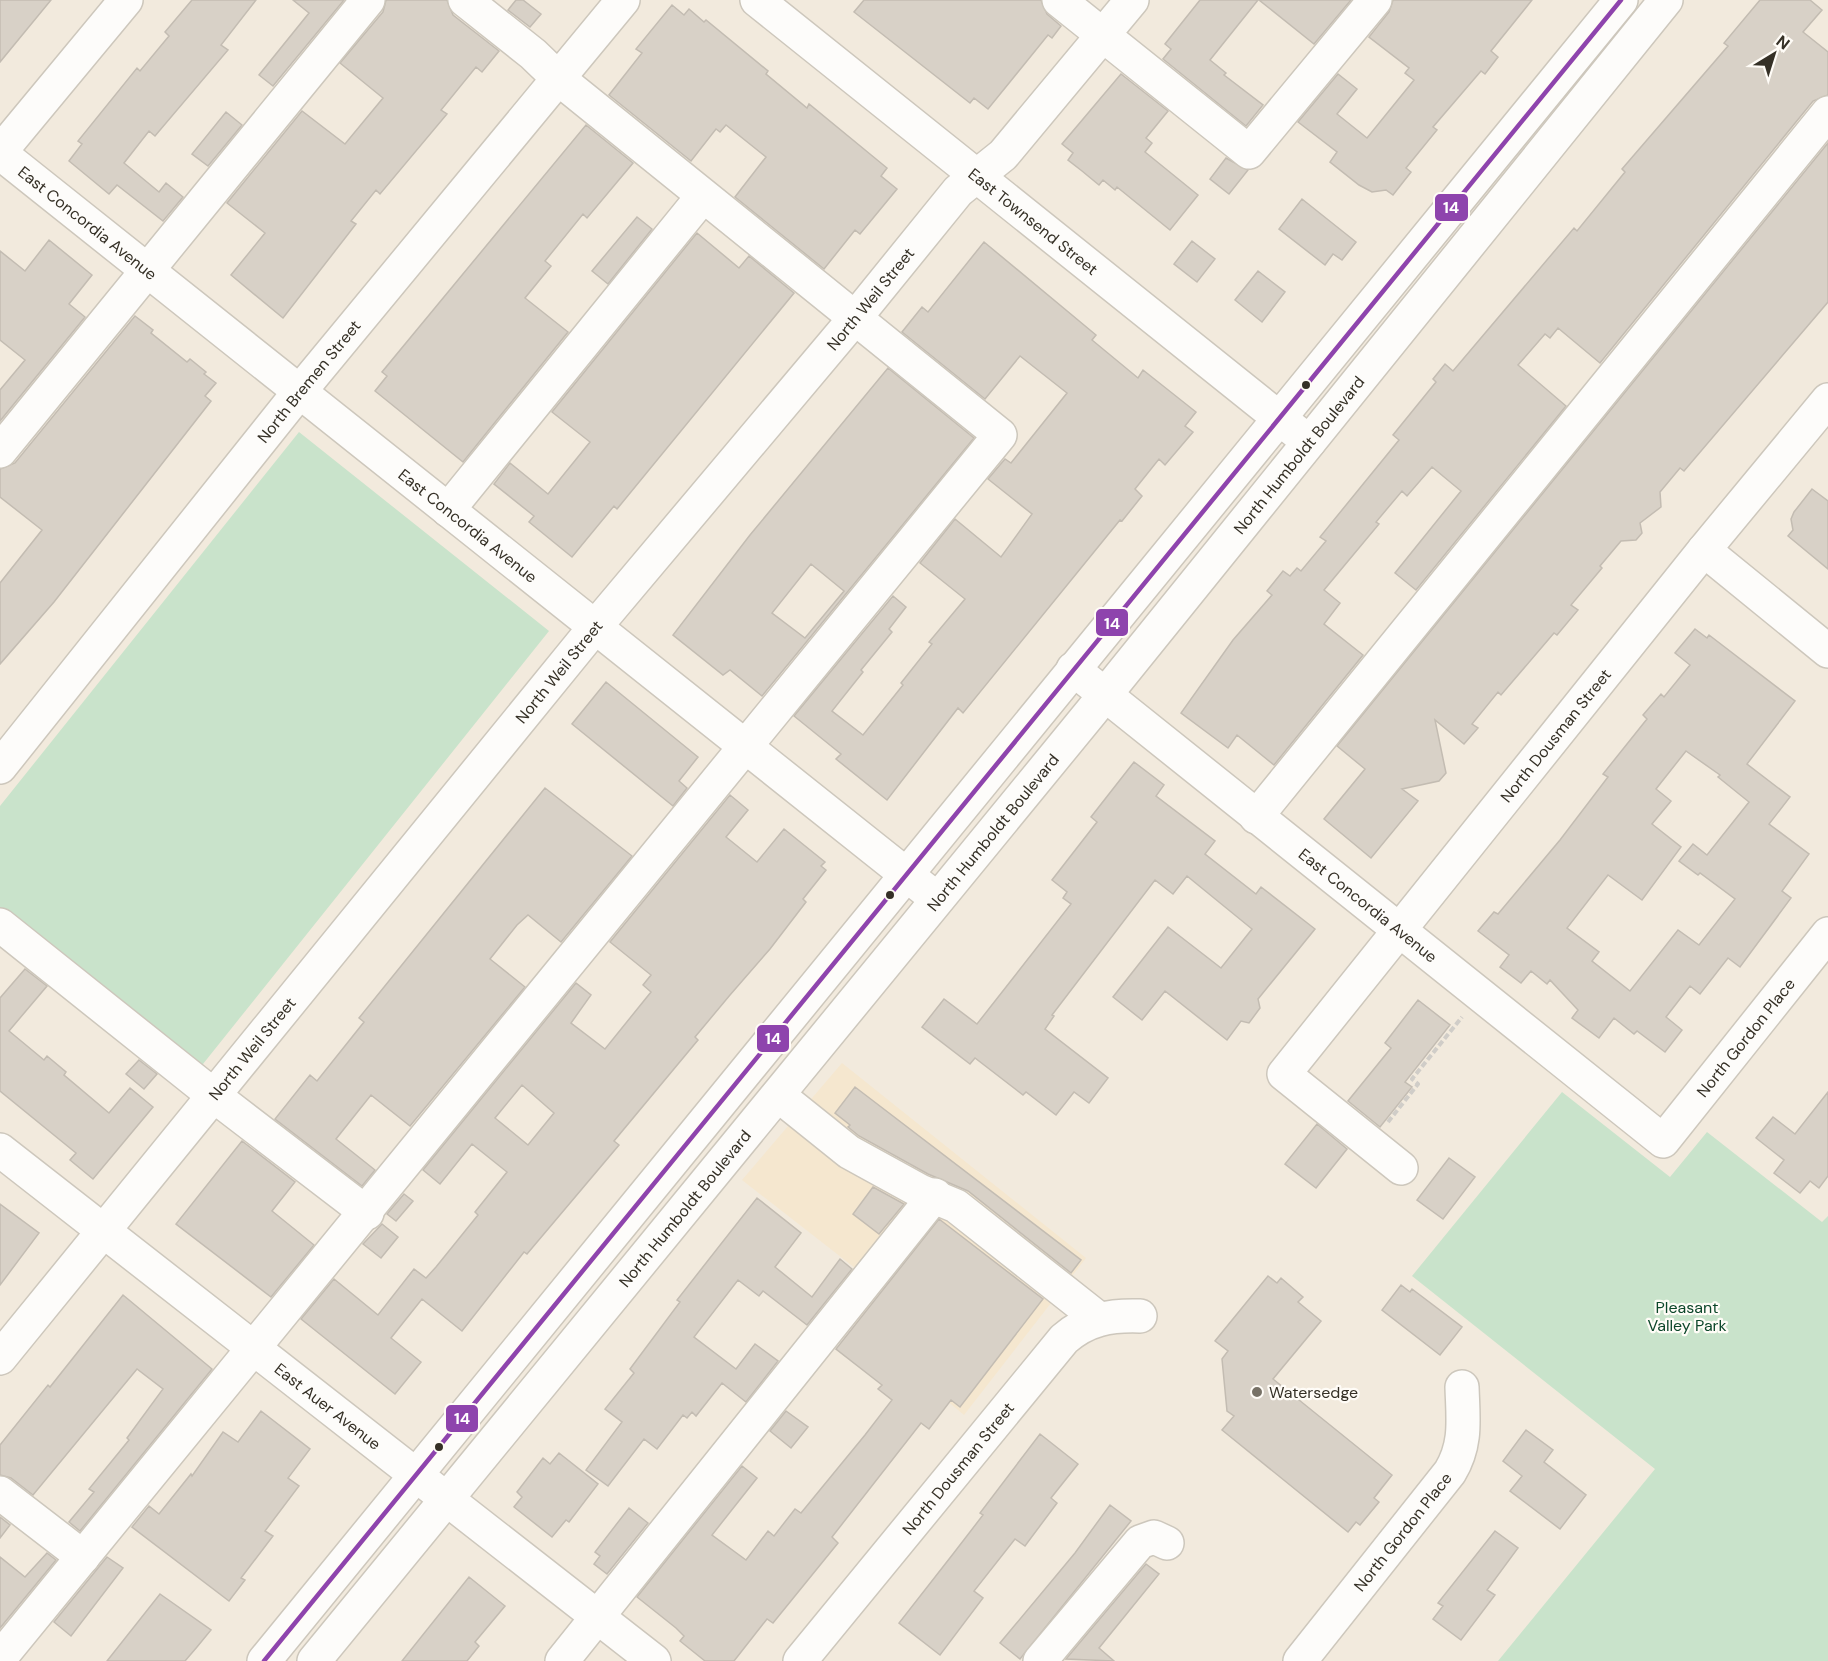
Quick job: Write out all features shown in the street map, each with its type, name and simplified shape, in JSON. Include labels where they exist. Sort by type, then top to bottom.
[{"type":"street","points":[[0,153],[126,0]]},
{"type":"street","points":[[0,451],[368,0]]},
{"type":"street","points":[[0,1658],[253,1347],[367,1213],[1000,435],[559,79],[533,54],[465,0]]},
{"type":"street","name":"North Bremen Street","points":[[0,767],[300,391],[623,0]]},
{"type":"street","name":"East Townsend Street","points":[[757,0],[1309,442]]},
{"type":"street","points":[[1059,0],[1249,152],[1375,0]]},
{"type":"street","name":"North Weil Street","points":[[0,1358],[595,627],[855,318],[958,191],[1003,155],[1132,0]]},
{"type":"street","points":[[264,1661],[1621,0]]},
{"type":"street","name":"North Humboldt Boulevard","points":[[314,1661],[1105,695],[1666,0]]},
{"type":"street","points":[[1256,817],[1828,113]]},
{"type":"street","name":"East Concordia Avenue","points":[[0,153],[938,899]]},
{"type":"street","points":[[448,510],[703,196]]},
{"type":"street","name":"North Dousman Street","points":[[1371,1144],[1284,1074],[1704,550],[1828,400]]},
{"type":"street","points":[[1704,550],[1828,651]]},
{"type":"street","name":"East Concordia Avenue","points":[[1073,669],[1663,1141]]},
{"type":"street","points":[[0,925],[213,1095],[367,1213]]},
{"type":"street","name":"North Gordon Place","points":[[1663,1141],[1828,934]]},
{"type":"street","points":[[778,1095],[849,1152],[920,1191],[956,1206],[1099,1319]]},
{"type":"street","points":[[1371,1144],[1401,1168]]},
{"type":"street","name":"East Auer Avenue","points":[[0,1150],[654,1661]]},
{"type":"street","points":[[562,1661],[935,1196]]},
{"type":"street","name":"North Dousman Street","points":[[800,1661],[1064,1339],[1074,1330],[1099,1319],[1110,1316],[1140,1316]]},
{"type":"street","name":"North Gordon Place","points":[[1300,1661],[1459,1458],[1464,1439],[1462,1387]]},
{"type":"street","points":[[0,1493],[82,1557]]},
{"type":"street","points":[[1040,1661],[1140,1542],[1154,1537],[1167,1543]]},
{"type":"path","points":[[1371,1144],[1418,1084],[1412,1079],[1459,1021]]},
{"type":"shaded area","points":[[842,1063],[1086,1258],[964,1415],[836,1308],[864,1275],[742,1180]]},
{"type":"green space","points":[[299,432],[549,631],[195,1074],[0,917],[0,806]]},
{"type":"green space","name":"Pleasant Valley Park","points":[[1562,1092],[1670,1177],[1707,1132],[1822,1222],[1828,1216],[1828,1661],[1498,1661],[1655,1469],[1412,1276]]},
{"type":"building","points":[[0,0],[51,0],[0,62]]},
{"type":"building","points":[[192,0],[256,0],[221,45],[228,50],[155,136],[149,131],[124,163],[159,192],[166,183],[183,197],[163,221],[117,185],[109,194],[69,161],[82,144],[78,141],[137,68],[140,71],[169,36],[165,32]]},
{"type":"building","points":[[293,0],[344,0],[273,86],[259,75],[309,13]]},
{"type":"building","points":[[386,0],[447,0],[453,15],[499,51],[482,72],[476,67],[441,110],[447,114],[380,194],[376,190],[351,221],[356,224],[283,318],[231,275],[265,233],[227,203],[302,111],[345,144],[383,98],[340,63],[383,12]]},
{"type":"building","points":[[516,0],[523,0],[541,14],[530,27],[508,10]]},
{"type":"building","points":[[864,0],[1041,0],[1047,14],[1061,26],[1052,38],[1048,35],[988,109],[974,98],[970,103],[854,12]]},
{"type":"building","points":[[1200,0],[1258,0],[1210,60],[1226,73],[1224,75],[1263,105],[1246,126],[1163,59],[1171,49],[1165,44]]},
{"type":"building","points":[[1259,0],[1351,0],[1314,44]]},
{"type":"building","points":[[1393,0],[1532,0],[1491,51],[1498,57],[1485,74],[1481,71],[1433,127],[1437,130],[1406,168],[1411,172],[1393,195],[1386,190],[1372,192],[1359,185],[1330,162],[1337,152],[1298,122],[1338,74],[1357,89],[1337,114],[1367,138],[1414,80],[1405,73],[1409,68],[1369,37],[1389,12]]},
{"type":"building","points":[[1760,0],[1810,0],[1822,10],[1803,32],[1828,52],[1828,95],[1813,101],[1600,363],[1558,328],[1550,338],[1545,334],[1518,365],[1566,406],[1416,590],[1395,573],[1461,491],[1432,467],[1407,496],[1402,491],[1376,522],[1379,524],[1324,590],[1340,603],[1324,624],[1363,655],[1274,765],[1237,735],[1228,748],[1181,713],[1233,640],[1272,595],[1267,591],[1283,571],[1290,576],[1297,568],[1301,571],[1326,541],[1320,537],[1399,440],[1393,435],[1436,382],[1433,379],[1445,364],[1453,371],[1574,228],[1577,231],[1625,172],[1622,169],[1728,46],[1724,43]]},
{"type":"building","points":[[672,5],[684,15],[689,9],[704,22],[706,20],[768,71],[766,74],[807,108],[809,104],[887,168],[881,176],[897,189],[860,234],[855,230],[824,269],[735,197],[766,157],[726,125],[720,132],[716,129],[691,161],[609,95],[642,53],[636,49]]},
{"type":"building","points":[[1121,74],[1168,111],[1146,138],[1152,143],[1145,152],[1198,195],[1170,230],[1117,187],[1115,190],[1103,180],[1099,185],[1068,160],[1073,153],[1062,144]]},
{"type":"building","points":[[226,112],[242,125],[208,166],[192,154]]},
{"type":"building","points":[[586,125],[633,163],[587,218],[583,214],[545,261],[551,266],[525,298],[568,332],[463,462],[375,391],[387,376],[382,372]]},
{"type":"building","points":[[1828,143],[1828,302],[1684,471],[1680,468],[1660,492],[1661,507],[1640,523],[1642,533],[1636,540],[1621,541],[1571,605],[1578,610],[1557,635],[1554,633],[1501,695],[1498,692],[1472,724],[1478,728],[1464,744],[1435,720],[1446,773],[1439,781],[1402,789],[1418,801],[1371,858],[1324,819],[1365,769],[1337,746]]},
{"type":"building","points":[[1226,158],[1248,170],[1229,194],[1210,179]]},
{"type":"building","points":[[1302,199],[1356,242],[1342,260],[1333,254],[1325,265],[1279,229]]},
{"type":"building","points":[[637,217],[652,229],[608,284],[592,271]]},
{"type":"building","points":[[697,233],[739,268],[749,256],[794,293],[617,509],[614,506],[572,557],[529,522],[534,516],[494,484],[510,463],[548,494],[590,442],[552,412]]},
{"type":"building","points":[[49,240],[92,275],[69,304],[85,317],[0,421],[0,390],[25,360],[0,340],[0,251],[25,271]]},
{"type":"building","points":[[1192,241],[1215,259],[1197,282],[1174,264]]},
{"type":"building","points":[[984,242],[1096,335],[1092,340],[1138,378],[1143,370],[1196,412],[1185,426],[1193,432],[1165,465],[1159,459],[1135,489],[1142,496],[963,713],[958,708],[887,800],[836,759],[841,754],[794,716],[893,596],[906,607],[889,629],[892,632],[832,711],[863,735],[903,685],[901,683],[932,644],[929,642],[965,599],[920,563],[955,519],[1001,557],[1032,514],[988,479],[1005,459],[1011,463],[1067,393],[1020,356],[985,399],[902,332],[922,307],[928,312]]},
{"type":"building","points":[[1258,271],[1285,292],[1262,322],[1235,300]]},
{"type":"building","points":[[135,316],[153,330],[151,333],[187,362],[190,359],[216,383],[205,396],[211,401],[54,602],[0,664],[0,583],[42,530],[0,497],[0,469],[15,463]]},
{"type":"building","points":[[888,368],[974,438],[762,696],[730,670],[723,675],[673,635],[750,535]],"holes":[[[811,564],[844,591],[805,638],[772,613]]]},
{"type":"building","points":[[1812,489],[1828,501],[1828,569],[1788,536],[1793,530],[1791,519],[1794,512]]},
{"type":"building","points":[[1695,629],[1707,638],[1709,635],[1795,701],[1747,764],[1790,797],[1769,824],[1809,854],[1782,891],[1791,898],[1740,967],[1728,958],[1700,994],[1690,986],[1666,1017],[1682,1030],[1665,1052],[1637,1031],[1634,1034],[1614,1018],[1599,1038],[1572,1018],[1578,1010],[1550,980],[1547,984],[1531,971],[1521,983],[1500,967],[1509,955],[1478,931],[1494,912],[1498,914],[1560,840],[1608,777],[1603,774],[1647,719],[1643,715],[1661,694],[1664,697],[1690,665],[1675,653]],"holes":[[[1686,751],[1720,775],[1718,777],[1749,802],[1707,855],[1693,844],[1679,861],[1698,875],[1700,873],[1735,899],[1699,945],[1678,930],[1630,991],[1592,961],[1599,952],[1567,928],[1608,875],[1642,900],[1681,847],[1652,824],[1671,801],[1656,789]]]},
{"type":"building","points":[[606,682],[698,757],[679,781],[687,788],[673,806],[572,724]]},
{"type":"building","points":[[1134,762],[1164,785],[1156,796],[1215,841],[1205,854],[1256,894],[1261,887],[1315,929],[1258,999],[1260,1008],[1249,1023],[1241,1021],[1227,1040],[1165,991],[1142,1020],[1113,997],[1168,927],[1221,968],[1252,929],[1187,876],[1173,894],[1155,880],[1052,1015],[1054,1016],[1045,1029],[1108,1078],[1089,1103],[1074,1092],[1056,1115],[1026,1092],[1023,1095],[975,1058],[970,1064],[922,1027],[944,999],[977,1024],[1071,904],[1063,898],[1067,892],[1052,880],[1097,822],[1091,817]]},
{"type":"building","points":[[545,788],[632,856],[561,942],[528,915],[517,925],[490,959],[525,987],[410,1126],[371,1095],[336,1139],[375,1170],[362,1186],[275,1119],[310,1075],[317,1081],[364,1022],[359,1018]]},
{"type":"building","points":[[730,795],[748,810],[726,837],[757,862],[784,829],[825,862],[821,866],[826,870],[803,899],[806,902],[770,949],[695,1037],[698,1040],[614,1141],[619,1145],[527,1254],[524,1252],[462,1331],[422,1299],[391,1338],[421,1362],[395,1394],[301,1319],[334,1279],[378,1315],[414,1269],[426,1278],[436,1267],[478,1215],[475,1212],[507,1172],[472,1144],[440,1184],[423,1170],[576,983],[591,995],[571,1023],[605,1049],[651,992],[643,985],[651,975],[610,942]],"holes":[[[522,1085],[554,1113],[528,1145],[495,1118]]]},
{"type":"building","points":[[25,969],[47,986],[9,1031],[44,1060],[47,1056],[66,1072],[64,1075],[109,1113],[130,1088],[153,1107],[93,1179],[70,1160],[76,1153],[0,1091],[0,998]]},
{"type":"building","points":[[1418,1000],[1450,1025],[1405,1082],[1412,1087],[1380,1127],[1348,1101],[1391,1048],[1385,1043]]},
{"type":"building","points":[[139,1060],[157,1074],[144,1089],[126,1074]]},
{"type":"building","points":[[855,1087],[1081,1260],[1071,1273],[968,1191],[928,1174],[859,1136],[848,1127],[850,1125],[835,1113]]},
{"type":"building","points":[[1828,1092],[1828,1176],[1819,1188],[1810,1181],[1800,1193],[1774,1173],[1784,1160],[1756,1138],[1773,1117],[1795,1134]]},
{"type":"building","points":[[1317,1124],[1347,1149],[1316,1188],[1285,1164]]},
{"type":"building","points":[[242,1141],[295,1182],[272,1211],[314,1245],[271,1297],[176,1224]]},
{"type":"building","points":[[1449,1158],[1475,1177],[1443,1219],[1417,1200]]},
{"type":"building","points":[[873,1187],[904,1204],[879,1234],[853,1214]]},
{"type":"building","points":[[404,1194],[413,1201],[396,1221],[387,1214]]},
{"type":"building","points":[[757,1198],[801,1233],[775,1267],[812,1297],[840,1259],[852,1269],[807,1325],[763,1291],[759,1296],[738,1280],[694,1337],[736,1369],[755,1344],[778,1361],[746,1402],[722,1383],[696,1416],[692,1412],[687,1418],[683,1415],[657,1449],[644,1439],[608,1486],[586,1470],[622,1422],[605,1409],[634,1373],[630,1369],[680,1302],[677,1300]]},
{"type":"building","points":[[0,1204],[39,1233],[0,1285]]},
{"type":"building","points":[[939,1219],[1043,1299],[960,1407],[951,1400],[929,1429],[921,1423],[832,1537],[838,1543],[773,1623],[767,1619],[734,1661],[705,1661],[680,1641],[684,1636],[676,1628],[637,1597],[742,1466],[757,1478],[712,1535],[746,1560],[768,1531],[774,1536],[795,1509],[801,1513],[865,1435],[892,1400],[878,1389],[882,1385],[836,1349]]},
{"type":"building","points":[[382,1224],[398,1237],[381,1258],[363,1244]]},
{"type":"building","name":"Watersedge","points":[[1268,1276],[1277,1283],[1281,1278],[1303,1297],[1298,1302],[1321,1321],[1273,1379],[1392,1475],[1374,1498],[1379,1502],[1360,1525],[1356,1522],[1348,1532],[1222,1430],[1234,1416],[1227,1411],[1222,1359],[1228,1351],[1215,1341]]},
{"type":"building","points":[[1401,1285],[1410,1292],[1412,1289],[1462,1327],[1440,1355],[1382,1310]]},
{"type":"building","points":[[123,1295],[212,1369],[80,1531],[69,1522],[94,1492],[89,1489],[129,1440],[127,1438],[163,1389],[137,1369],[33,1495],[11,1478],[0,1475],[0,1445],[48,1385],[50,1387]]},
{"type":"building","points":[[261,1411],[310,1449],[288,1478],[299,1486],[265,1531],[273,1536],[241,1578],[245,1580],[229,1601],[132,1527],[149,1506],[159,1514],[191,1474],[192,1476],[223,1432],[238,1442]]},
{"type":"building","points":[[786,1411],[808,1427],[791,1448],[770,1431]]},
{"type":"building","points":[[1526,1430],[1553,1450],[1544,1462],[1586,1495],[1560,1529],[1510,1491],[1522,1476],[1503,1461]]},
{"type":"building","points":[[1040,1434],[1078,1464],[1051,1498],[1057,1503],[1025,1546],[1015,1539],[974,1591],[983,1598],[940,1655],[899,1623],[983,1515],[980,1513]]},
{"type":"building","points":[[559,1453],[598,1484],[569,1522],[566,1520],[552,1537],[514,1507],[522,1497],[517,1492],[543,1458],[550,1464]]},
{"type":"building","points":[[1110,1505],[1131,1521],[1020,1659],[1000,1643],[1075,1553]]},
{"type":"building","points":[[629,1508],[648,1523],[607,1574],[594,1564],[600,1556],[595,1552]]},
{"type":"building","points":[[0,1517],[10,1525],[0,1538]]},
{"type":"building","points":[[1495,1531],[1518,1548],[1487,1590],[1495,1595],[1461,1640],[1433,1619],[1443,1606],[1438,1603]]},
{"type":"building","points":[[47,1553],[56,1560],[0,1628],[0,1557],[25,1577]]},
{"type":"building","points":[[107,1557],[123,1568],[71,1636],[54,1622]]},
{"type":"building","points":[[1146,1564],[1159,1574],[1099,1648],[1114,1661],[1066,1659]]},
{"type":"building","points":[[469,1577],[505,1606],[475,1642],[479,1646],[467,1661],[402,1661]]},
{"type":"building","points":[[160,1594],[211,1630],[185,1661],[107,1661]]},
{"type":"transit line","name":"14","points":[[264,1661],[1621,0]]},
{"type":"place","name":"Watersedge","points":[[1257,1392]]}]
